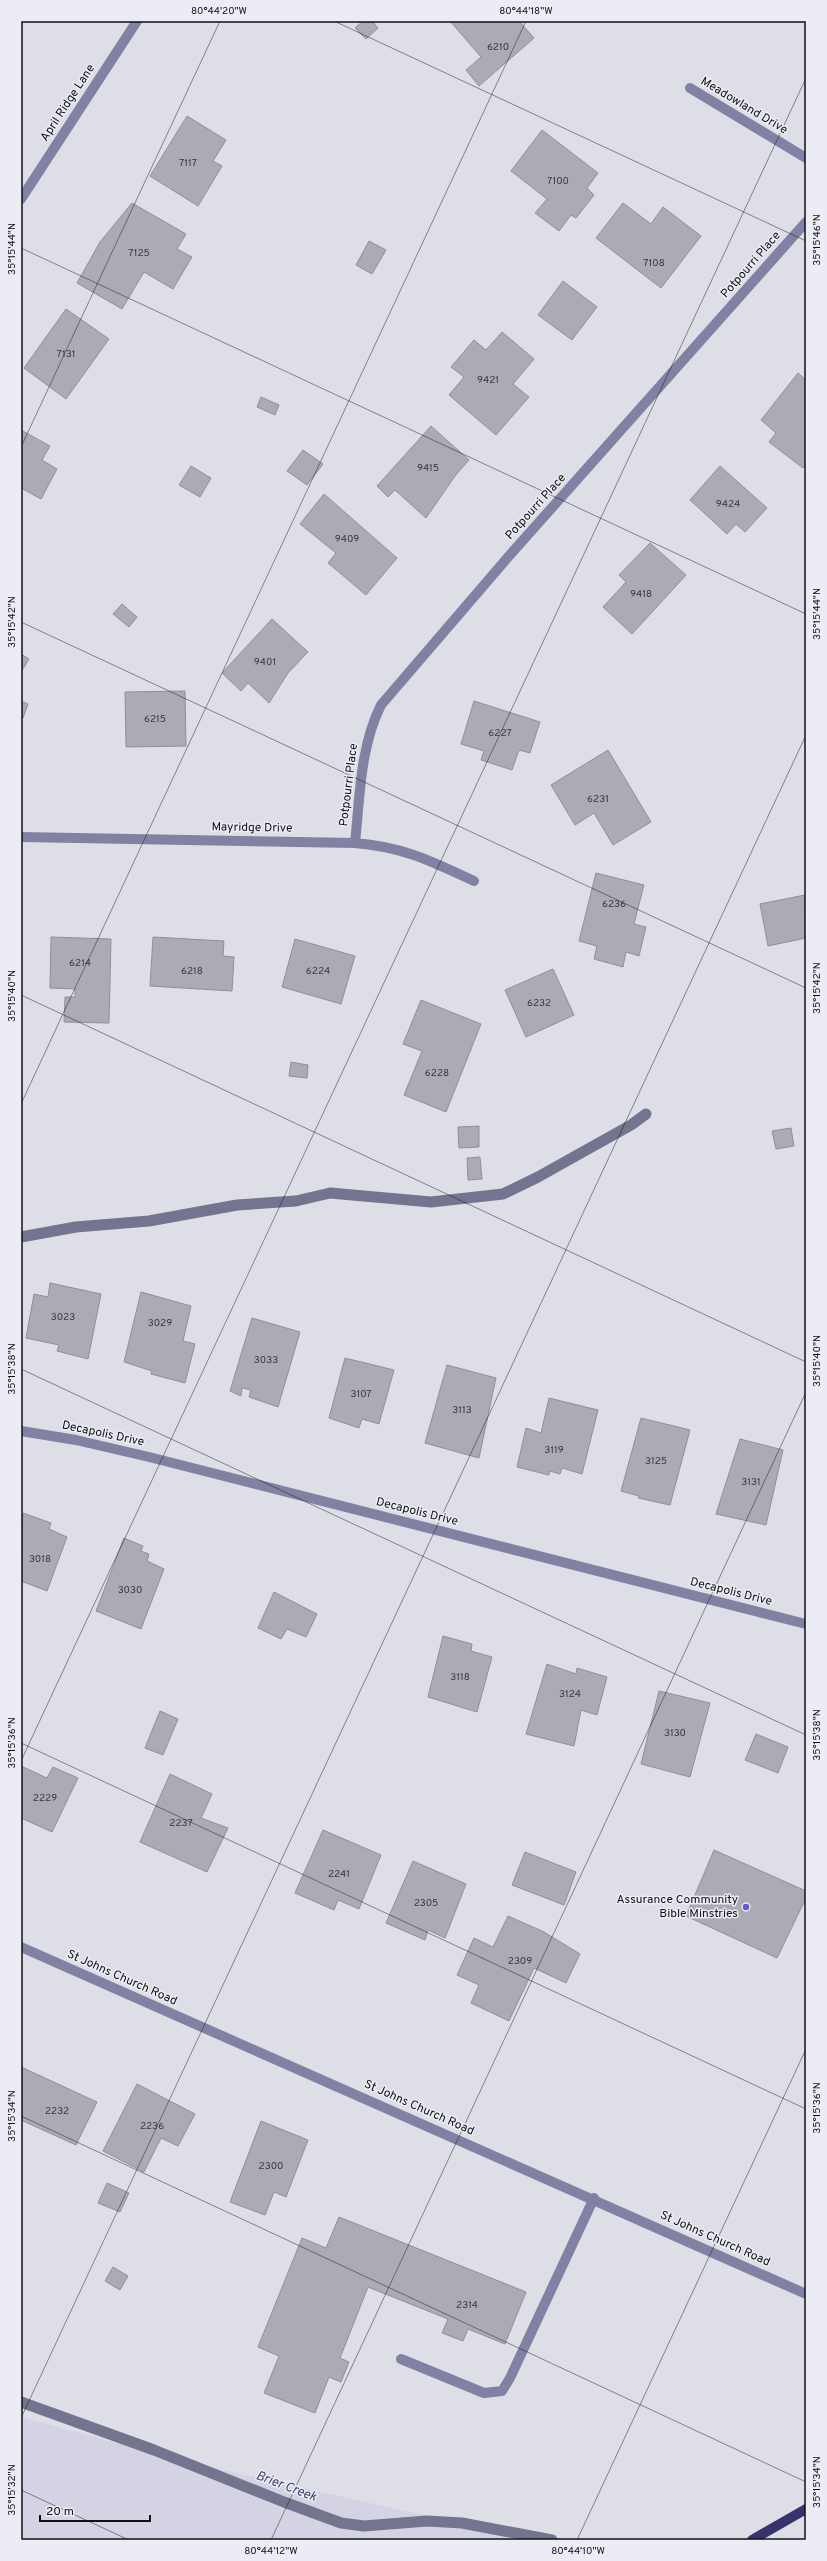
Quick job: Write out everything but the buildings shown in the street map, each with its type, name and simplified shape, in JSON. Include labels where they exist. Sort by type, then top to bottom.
[{"type":"main road","points":[[752,2540],[806,2510]]},
{"type":"street","name":"April Ridge Lane","points":[[21,199],[137,21]]},
{"type":"street","name":"Meadowland Drive","points":[[690,88],[806,158]]},
{"type":"street","name":"Potpourri Place","points":[[355,843],[365,747],[370,727],[381,705],[509,556],[806,222]]},
{"type":"street","name":"Mayridge Drive","points":[[21,837],[355,843],[387,845],[422,856],[474,881]]},
{"type":"street","name":"Decapolis Drive","points":[[21,1431],[76,1440],[157,1459],[806,1624]]},
{"type":"street","name":"St Johns Church Road","points":[[21,1947],[594,2198],[806,2294]]},
{"type":"street","points":[[401,2359],[484,2393],[502,2390],[510,2378],[594,2198]]},
{"type":"shaded area","points":[[21,2417],[183,2461],[535,2540],[21,2540]]},
{"type":"waterway","points":[[21,1237],[76,1227],[149,1221],[237,1205],[296,1201],[330,1193],[431,1202],[503,1194],[538,1177],[631,1125],[646,1114]]},
{"type":"waterway","name":"Brier Creek","points":[[21,2402],[154,2450],[341,2523],[364,2526],[427,2521],[462,2523],[552,2540]]},
{"type":"place","name":"Assurance Community Bible Minstries","points":[[746,1907]]}]
